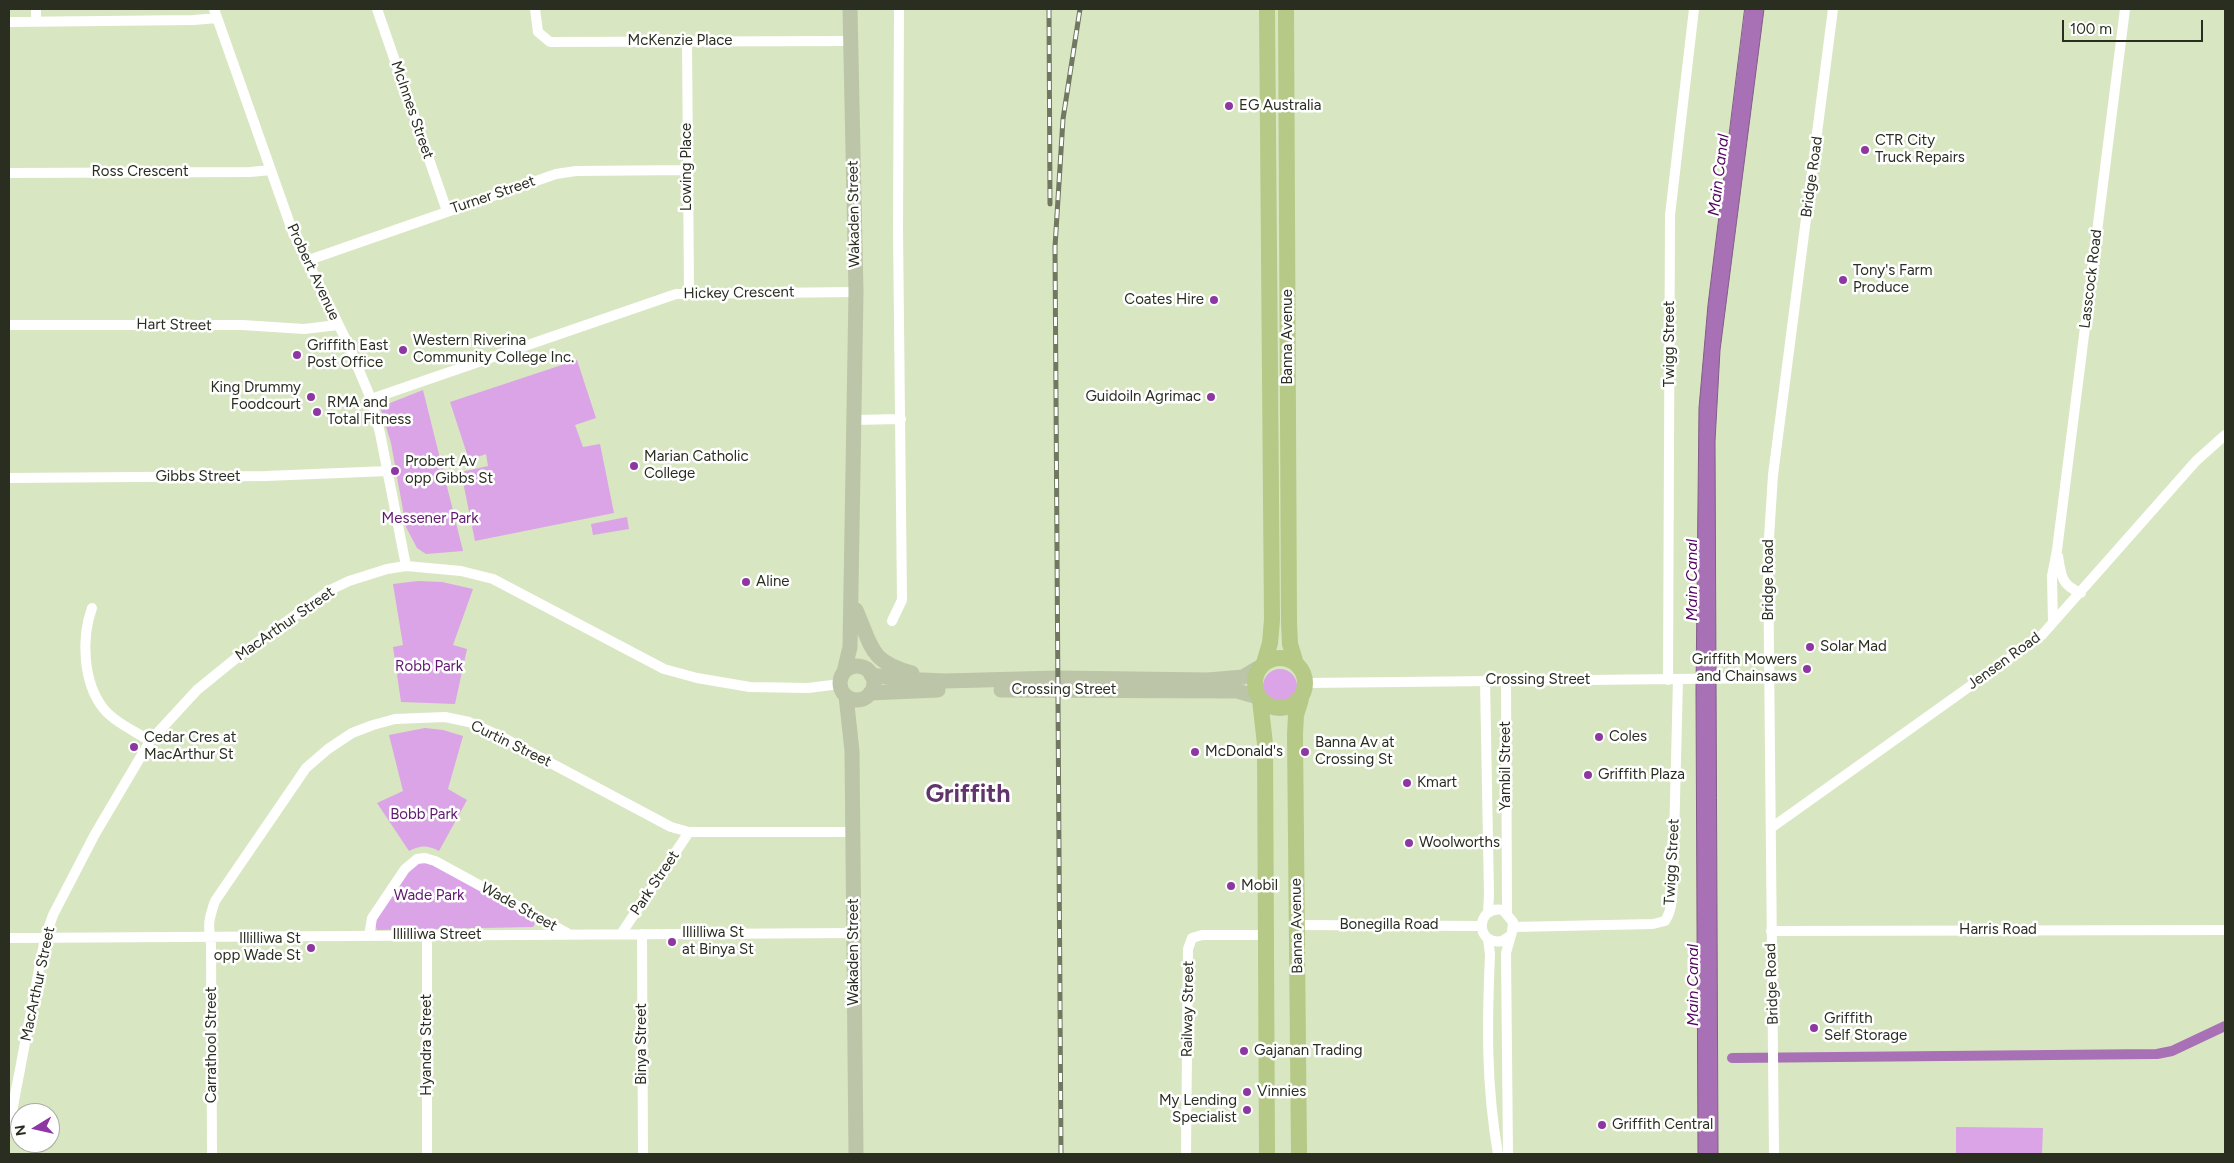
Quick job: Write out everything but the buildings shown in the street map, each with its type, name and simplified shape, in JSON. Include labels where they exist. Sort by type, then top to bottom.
[{"type":"main road","name":"Wakaden Street","points":[[850,9],[856,292],[852,420],[850,647],[843,684],[852,751],[856,1154]]},
{"type":"main road","name":"Banna Avenue","points":[[1261,666],[1270,642],[1272,620],[1267,9]]},
{"type":"main road","name":"Banna Avenue","points":[[1286,9],[1289,623],[1290,644],[1296,664]]},
{"type":"main road","name":"Wakaden Street","points":[[852,579],[859,643],[870,673]]},
{"type":"main road","name":"Crossing Street","points":[[856,610],[867,640],[880,659],[892,668],[945,681]]},
{"type":"main road","points":[[1281,660],[1296,664],[1305,676],[1306,682],[1301,699],[1296,703],[1283,707],[1268,705],[1259,699],[1254,682],[1261,666],[1281,660]]},
{"type":"main road","points":[[858,666],[870,673],[873,684],[866,696],[852,699],[843,684],[858,666]]},
{"type":"main road","name":"Crossing Street","points":[[870,673],[900,679],[945,681],[1058,678],[1228,679],[1243,677],[1261,666]]},
{"type":"main road","name":"Crossing Street","points":[[866,696],[889,690],[1058,689],[1244,692],[1259,699]]},
{"type":"main road","name":"Wakaden Street","points":[[852,751],[866,696]]},
{"type":"main road","name":"Banna Avenue","points":[[1259,699],[1265,744],[1267,1154]]},
{"type":"main road","name":"Banna Avenue","points":[[1298,1154],[1295,734],[1296,715],[1301,699]]},
{"type":"street","points":[[36,9],[36,22]]},
{"type":"street","name":"McInnes Street","points":[[377,9],[447,211]]},
{"type":"street","name":"McKenzie Place","points":[[535,9],[538,32],[550,42],[850,42]]},
{"type":"street","points":[[892,621],[902,600],[898,9]]},
{"type":"street","name":"Twigg Street","points":[[1512,931],[1652,924],[1664,921],[1669,916],[1672,907],[1673,680],[1670,215],[1694,9]]},
{"type":"street","name":"Bridge Road","points":[[1774,1154],[1768,553],[1773,475],[1833,9]]},
{"type":"street","name":"Lasscock Road","points":[[2053,622],[2052,576],[2057,550],[2125,9]]},
{"type":"street","points":[[9,22],[194,20],[216,13]]},
{"type":"street","name":"Probert Avenue","points":[[216,13],[292,230],[338,325],[370,398],[388,471],[406,566]]},
{"type":"street","name":"Lowing Place","points":[[687,41],[689,292]]},
{"type":"street","name":"Ross Crescent","points":[[9,173],[250,172],[271,170]]},
{"type":"street","name":"Turner Street","points":[[306,261],[562,173],[576,171],[687,170]]},
{"type":"street","name":"Hickey Crescent","points":[[370,398],[676,294],[689,292],[856,292]]},
{"type":"street","name":"Hart Street","points":[[9,325],[242,325],[304,329],[338,325]]},
{"type":"street","points":[[852,420],[901,419]]},
{"type":"street","name":"Jensen Road","points":[[1771,828],[2042,635],[2196,462],[2225,435]]},
{"type":"street","name":"Gibbs Street","points":[[9,478],[266,476],[388,471]]},
{"type":"street","name":"Lasscock Road","points":[[2057,550],[2063,580],[2069,588],[2081,593]]},
{"type":"street","name":"MacArthur Street","points":[[9,1127],[45,938],[53,915],[91,842],[150,741],[197,690],[240,655],[330,590],[380,572],[406,566],[461,571],[493,579],[664,669],[697,678],[750,687],[808,688],[843,684]]},
{"type":"street","points":[[92,608],[87,622],[86,648],[87,671],[93,692],[104,709],[150,741]]},
{"type":"street","name":"Crossing Street","points":[[1306,682],[1769,678]]},
{"type":"street","name":"Yambil Street","points":[[1485,680],[1488,912]]},
{"type":"street","name":"Yambil Street","points":[[1506,680],[1507,913]]},
{"type":"street","name":"Curtin Street","points":[[210,936],[207,928],[215,901],[306,768],[328,749],[352,733],[395,719],[445,717],[469,722],[498,735],[671,827],[689,832],[853,832]]},
{"type":"street","name":"Park Street","points":[[621,934],[689,832]]},
{"type":"street","name":"Wade Street","points":[[369,936],[372,918],[405,870],[417,859],[425,858],[436,861],[568,934]]},
{"type":"street","points":[[1497,909],[1507,913],[1512,931],[1506,953],[1507,1092],[1501,1154],[1487,1048],[1490,954],[1488,940],[1480,926],[1488,912],[1497,909]]},
{"type":"street","name":"Bonegilla Road","points":[[1297,925],[1480,926]]},
{"type":"street","name":"Harris Road","points":[[1771,931],[2225,930]]},
{"type":"street","points":[[1488,940],[1497,942],[1512,931]]},
{"type":"street","name":"Illilliwa Street","points":[[9,938],[854,933]]},
{"type":"street","name":"Binya Street","points":[[642,934],[643,1154]]},
{"type":"street","name":"Railway Street","points":[[1186,1154],[1188,949],[1192,938],[1202,935],[1265,936]]},
{"type":"street","name":"Carrathool Street","points":[[210,936],[212,1154]]},
{"type":"street","name":"Hyandra Street","points":[[427,936],[427,1154]]},
{"type":"green space","points":[[577,360],[596,418],[575,425],[583,447],[600,444],[614,513],[475,541],[461,472],[488,466],[486,454],[469,460],[450,402]]},
{"type":"green space","name":"Messener Park","points":[[423,390],[463,551],[426,554],[417,548],[406,527],[391,443],[380,407]]},
{"type":"green space","points":[[627,517],[629,529],[593,535],[591,524]]},
{"type":"green space","name":"Robb Park","points":[[418,581],[442,582],[473,589],[453,645],[467,649],[455,704],[401,702],[393,647],[403,645],[393,584]]},
{"type":"green space","points":[[1280,669],[1292,674],[1297,686],[1292,698],[1280,703],[1268,698],[1263,686],[1268,674]]},
{"type":"green space","name":"Bobb Park","points":[[425,728],[443,730],[463,736],[448,789],[467,800],[439,851],[424,846],[409,851],[377,803],[403,791],[389,735]]},
{"type":"green space","name":"Wade Park","points":[[435,861],[536,922],[533,927],[377,930],[374,923],[408,869],[415,863]]},
{"type":"green space","points":[[1956,1127],[2043,1128],[2042,1154],[1956,1154]]},
{"type":"shaded area","points":[[1745,9],[1764,9],[1720,350],[1715,441],[1718,1154],[1698,1154],[1696,690],[1699,408],[1708,305]]},
{"type":"waterway","points":[[1732,1058],[2157,1054],[2172,1051],[2225,1026]]},
{"type":"railway","points":[[1049,9],[1050,204]]},
{"type":"railway","points":[[1061,1154],[1055,247],[1063,119],[1080,9]]},
{"type":"place","name":"EG Australia","points":[[1229,106]]},
{"type":"place","name":"CTR City Truck Repairs","points":[[1865,150]]},
{"type":"place","name":"Tony's Farm Produce","points":[[1843,280]]},
{"type":"place","name":"Coates Hire","points":[[1214,300]]},
{"type":"place","name":"Western Riverina Community College Inc.","points":[[403,350]]},
{"type":"place","name":"Griffith East Post Office","points":[[297,355]]},
{"type":"place","name":"King Drummy Foodcourt","points":[[311,397]]},
{"type":"place","name":"Guidoiln Agrimac","points":[[1211,397]]},
{"type":"place","name":"RMA and Total Fitness","points":[[317,412]]},
{"type":"place","name":"Marian Catholic College","points":[[634,466]]},
{"type":"place","name":"Probert Av opp Gibbs St","points":[[395,471]]},
{"type":"place","name":"Aline","points":[[746,582]]},
{"type":"place","name":"Solar Mad","points":[[1810,647]]},
{"type":"place","name":"Griffith Mowers and Chainsaws","points":[[1807,669]]},
{"type":"place","name":"Coles","points":[[1599,737]]},
{"type":"place","name":"Cedar Cres at MacArthur St","points":[[134,747]]},
{"type":"place","name":"McDonald's","points":[[1195,752]]},
{"type":"place","name":"Banna Av at Crossing St","points":[[1305,752]]},
{"type":"place","name":"Griffith Plaza","points":[[1588,775]]},
{"type":"place","name":"Kmart","points":[[1407,783]]},
{"type":"place","name":"Woolworths","points":[[1409,843]]},
{"type":"place","name":"Mobil","points":[[1231,886]]},
{"type":"place","name":"Illilliwa St at Binya St","points":[[672,942]]},
{"type":"place","name":"Illilliwa St opp Wade St","points":[[311,948]]},
{"type":"place","name":"Griffith Self Storage","points":[[1814,1028]]},
{"type":"place","name":"Gajanan Trading","points":[[1244,1051]]},
{"type":"place","name":"Vinnies","points":[[1247,1092]]},
{"type":"place","name":"My Lending Specialist","points":[[1247,1110]]},
{"type":"place","name":"Griffith Central","points":[[1602,1125]]},
{"type":"district","name":"Griffith","points":[[968,795]]},
{"type":"water label","name":"Main Canal","points":[[1719,175]]},
{"type":"water label","name":"Main Canal","points":[[1692,580]]},
{"type":"water label","name":"Main Canal","points":[[1693,985]]}]
